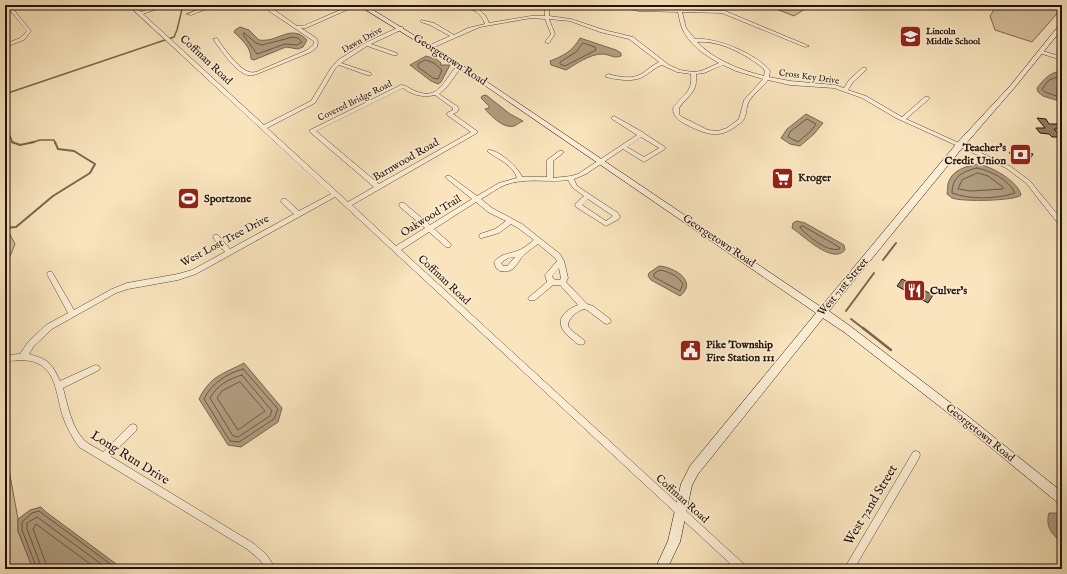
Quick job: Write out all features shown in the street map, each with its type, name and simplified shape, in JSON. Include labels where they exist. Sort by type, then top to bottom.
[{"type":"main road","name":"Georgetown Road","points":[[361,5],[460,66],[855,334],[965,420],[1062,499]]},
{"type":"main road","name":"West 71st Street","points":[[661,569],[673,545],[680,512],[690,477],[700,461],[960,145],[1062,25]]},
{"type":"street","points":[[5,46],[21,40],[29,31],[8,5]]},
{"type":"street","name":"Coffman Road","points":[[130,5],[743,569]]},
{"type":"street","points":[[140,14],[163,5]]},
{"type":"street","points":[[189,14],[215,5]]},
{"type":"street","points":[[298,27],[299,24],[346,5]]},
{"type":"street","points":[[298,27],[304,27],[356,5]]},
{"type":"street","points":[[547,5],[547,23],[553,34],[548,42]]},
{"type":"street","points":[[617,5],[638,10],[679,8],[710,10],[726,13],[807,46]]},
{"type":"street","points":[[464,6],[482,12],[488,25]]},
{"type":"street","name":"Cross Key Drive","points":[[679,8],[684,28],[693,41],[706,53],[722,63],[766,78],[845,90],[868,99],[903,119],[1001,163],[1023,177],[1062,224]]},
{"type":"street","points":[[215,39],[228,57],[245,73],[252,74],[309,51],[315,46],[315,40],[271,10]]},
{"type":"street","points":[[430,47],[470,29],[532,17],[568,19],[628,37],[638,42],[662,63],[677,71],[693,73],[707,71],[722,63]]},
{"type":"street","points":[[423,21],[432,24],[453,36]]},
{"type":"street","name":"Dawn Drive","points":[[263,128],[313,102],[338,63],[367,44],[400,28]]},
{"type":"street","points":[[693,41],[702,40],[714,42],[760,62],[768,70],[761,87],[746,101],[741,120],[728,130],[718,133],[692,125],[678,116],[676,108],[678,104],[690,94],[694,80],[693,73]]},
{"type":"street","points":[[367,44],[395,54]]},
{"type":"street","points":[[1042,50],[1062,55]]},
{"type":"street","points":[[1042,50],[1062,59]]},
{"type":"street","points":[[338,63],[369,74]]},
{"type":"street","points":[[608,76],[624,78],[635,77],[662,63]]},
{"type":"street","points":[[435,93],[444,88],[452,73],[460,66]]},
{"type":"street","points":[[845,90],[850,81],[864,69]]},
{"type":"street","name":"Covered Bridge Road","points":[[378,187],[312,131],[403,86],[413,93],[420,95],[435,93]]},
{"type":"street","name":"Barnwood Road","points":[[347,205],[475,132],[449,114],[455,111],[456,108],[435,93]]},
{"type":"street","points":[[903,119],[927,98]]},
{"type":"street","points":[[614,118],[663,148],[644,160],[623,147]]},
{"type":"street","name":"Oakwood Trail","points":[[395,250],[501,184],[520,179],[570,178],[590,171],[601,161],[642,134]]},
{"type":"street","points":[[490,151],[515,169],[519,173],[520,179]]},
{"type":"street","points":[[550,179],[550,160],[561,152]]},
{"type":"street","name":"Oakwood Trail","points":[[448,177],[476,199]]},
{"type":"street","points":[[570,178],[575,187],[616,215],[617,217],[606,224],[579,206],[578,204],[588,196]]},
{"type":"street","name":"West Lost Tree Drive","points":[[22,357],[42,332],[72,313],[120,288],[137,283],[185,275],[335,194]]},
{"type":"street","points":[[476,199],[538,240],[557,256],[560,261],[566,277],[562,282],[552,282],[548,278],[548,275],[560,261]]},
{"type":"street","points":[[284,201],[298,214]]},
{"type":"street","points":[[402,205],[448,245]]},
{"type":"street","points":[[482,236],[497,231],[510,221]]},
{"type":"street","points":[[216,237],[229,252]]},
{"type":"street","points":[[521,253],[538,240]]},
{"type":"street","points":[[50,274],[72,313]]},
{"type":"street","points":[[532,298],[552,282]]},
{"type":"street","points":[[562,282],[584,306],[590,308],[607,321]]},
{"type":"street","points":[[580,342],[565,329],[563,323],[564,319],[576,309],[584,306]]},
{"type":"street","name":"Long Run Drive","points":[[5,358],[22,357],[38,360],[48,366],[54,373],[68,423],[82,444],[250,546],[263,557],[271,569]]},
{"type":"street","points":[[58,386],[96,368]]},
{"type":"street","points":[[104,458],[133,428]]},
{"type":"street","name":"West 72nd Street","points":[[849,569],[916,455]]},
{"type":"shaded area","points":[[766,5],[811,5],[794,16]]},
{"type":"shaded area","points":[[997,5],[1062,5],[1062,8],[1032,42],[995,30],[990,16]]},
{"type":"shaded area","points":[[5,225],[15,244],[5,269]]},
{"type":"shaded area","points":[[5,448],[18,519],[18,531],[33,569],[5,569]]},
{"type":"water","points":[[240,27],[249,30],[259,40],[272,39],[290,33],[295,33],[301,35],[307,40],[303,47],[298,49],[286,47],[254,60],[251,59],[251,55],[246,44],[234,32]]},
{"type":"water","points":[[580,38],[616,50],[621,53],[621,56],[616,57],[605,54],[597,54],[566,70],[551,65],[550,61],[567,52],[577,43]]},
{"type":"water","points":[[426,56],[436,59],[441,63],[440,65],[450,65],[441,82],[438,84],[431,81],[410,65]]},
{"type":"water","points":[[1062,71],[1062,102],[1043,96],[1038,92],[1037,88],[1045,79],[1051,74]]},
{"type":"water","points":[[486,95],[510,114],[523,121],[515,126],[506,126],[502,124],[485,109],[489,108],[489,106],[481,98],[482,96]]},
{"type":"water","points":[[806,114],[823,123],[814,134],[800,146],[790,144],[781,138],[787,129]]},
{"type":"water","points":[[977,164],[983,165],[1003,175],[1015,185],[1021,195],[1009,199],[977,200],[952,198],[947,194],[948,182],[957,171]]},
{"type":"water","points":[[797,221],[805,223],[844,245],[845,250],[839,254],[833,254],[818,247],[792,228],[793,223]]},
{"type":"water","points":[[659,266],[672,269],[682,276],[687,286],[685,291],[680,296],[651,280],[648,276],[649,273]]},
{"type":"water","points":[[244,363],[282,408],[278,422],[241,447],[228,445],[199,399],[203,391],[218,376]]},
{"type":"water","points":[[41,507],[123,569],[33,569],[18,531],[18,519],[30,510]]},
{"type":"water","points":[[1049,513],[1055,513],[1062,517],[1062,543],[1050,530],[1048,522]]},
{"type":"building","points":[[1037,118],[1046,119],[1049,124],[1057,124],[1061,129],[1054,129],[1061,137],[1052,137],[1049,134],[1040,133],[1036,128],[1045,128]]},
{"type":"building","name":"Teacher's Credit Union","points":[[1015,146],[1020,148],[1022,146],[1030,149],[1028,152],[1033,154],[1028,162],[1009,153]]},
{"type":"building","name":"Culver's","points":[[902,279],[933,295],[928,303],[897,286]]},
{"type":"waterway","points":[[5,94],[174,37],[182,9]]},
{"type":"waterway","points":[[5,125],[13,142]]},
{"type":"waterway","points":[[32,142],[40,140],[54,140],[55,143]]},
{"type":"waterway","points":[[13,142],[20,145],[32,142]]},
{"type":"waterway","points":[[5,228],[16,227],[53,196],[90,173],[95,164],[74,151],[58,149],[55,142]]},
{"type":"waterway","points":[[883,260],[896,243]]},
{"type":"waterway","points":[[846,311],[874,273]]},
{"type":"waterway","points":[[851,319],[864,329]]},
{"type":"waterway","points":[[863,328],[891,350]]},
{"type":"place","name":"Lincoln Middle School","points":[[911,36]]},
{"type":"place","name":"Teacher's Credit Union","points":[[1021,154]]},
{"type":"place","name":"Kroger","points":[[783,178]]},
{"type":"place","name":"Sportzone","points":[[188,199]]},
{"type":"place","name":"Culver's","points":[[915,291]]},
{"type":"place","name":"Pike Township Fire Station 111","points":[[690,351]]}]
